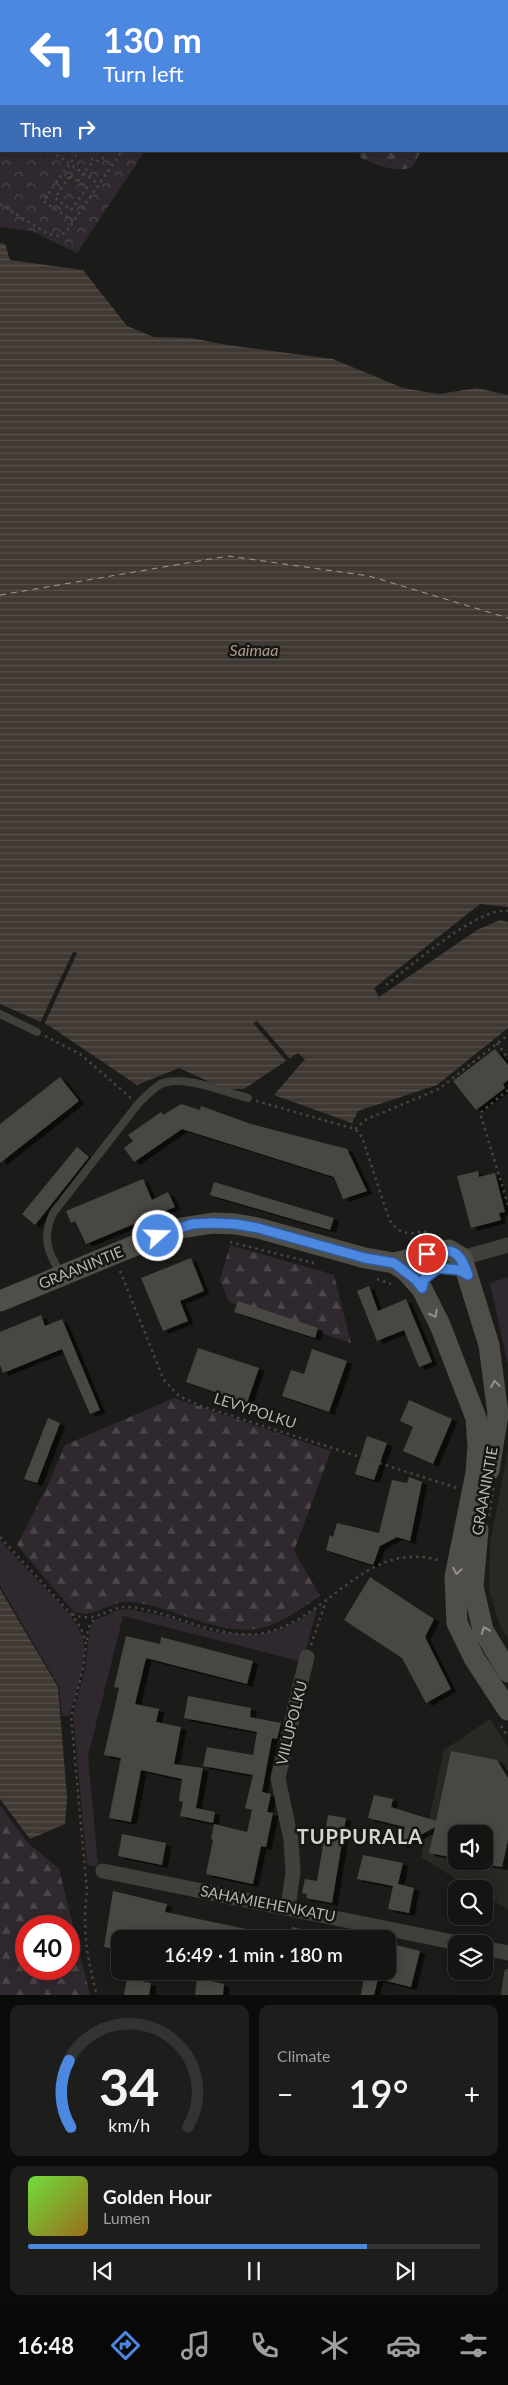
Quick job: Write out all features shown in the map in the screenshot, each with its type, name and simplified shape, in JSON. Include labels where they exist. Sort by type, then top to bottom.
[{"type":"street","name":"GRAANINTIE","points":[[0,1301],[174,1229],[212,1223],[258,1228],[365,1258],[394,1263],[449,1250],[465,1266],[489,1345],[503,1415],[477,1535],[473,1588],[483,1630],[508,1672]]},
{"type":"street","points":[[465,1266],[508,1245]]},
{"type":"street","name":"GRAANINTIE","points":[[394,1263],[416,1280],[422,1288],[440,1325],[476,1418],[478,1437],[476,1473],[455,1576],[457,1622],[474,1658],[508,1710]]},
{"type":"street","points":[[476,1418],[503,1415]]},
{"type":"street","name":"VIILUPOLKU","points":[[288,1908],[293,1872],[290,1840],[278,1778],[308,1657]]},
{"type":"street","name":"SAHAMIEHENKATU","points":[[102,1871],[448,1941]]},
{"type":"street","points":[[493,1950],[508,1953]]},
{"type":"lane","points":[[0,1014],[38,1032]]},
{"type":"lane","points":[[63,1276],[50,1254],[47,1227],[53,1213],[138,1104],[153,1089],[172,1081],[201,1084],[248,1098]]},
{"type":"lane","points":[[422,1288],[424,1279],[438,1268],[459,1270],[465,1266]]},
{"type":"lane","points":[[505,1995],[508,1972]]},
{"type":"path","points":[[52,152],[99,184]]},
{"type":"path","points":[[73,221],[43,201],[78,152]]},
{"type":"path","points":[[93,152],[92,157],[94,160]]},
{"type":"path","points":[[94,160],[101,160],[104,155],[102,152]]},
{"type":"path","points":[[0,204],[54,236],[59,236],[66,231],[121,152]]},
{"type":"path","points":[[78,181],[94,160]]},
{"type":"path","points":[[70,176],[87,188],[71,210],[63,204],[55,198],[70,176]]},
{"type":"path","points":[[58,211],[63,204]]},
{"type":"path","points":[[386,985],[477,918],[496,910],[508,911]]},
{"type":"path","points":[[38,1032],[80,1054],[138,1104]]},
{"type":"path","points":[[355,1129],[367,1119],[439,1089],[508,1034]]},
{"type":"path","points":[[497,1043],[508,1058]]},
{"type":"path","points":[[508,1090],[480,1113],[508,1205]]},
{"type":"path","points":[[248,1098],[355,1129],[362,1137],[389,1219],[394,1227],[408,1234],[428,1232],[433,1240]]},
{"type":"path","points":[[222,1240],[320,1265]]},
{"type":"path","points":[[112,1274],[127,1267]]},
{"type":"path","name":"LEVYPOLKU","points":[[120,1271],[164,1380],[179,1396],[201,1406],[458,1488],[460,1479]]},
{"type":"path","points":[[374,1278],[399,1286]]},
{"type":"path","points":[[0,1537],[71,1613],[81,1628],[86,1643]]},
{"type":"path","points":[[71,1613],[88,1618],[97,1617],[118,1608],[130,1607],[215,1630],[257,1634],[275,1630],[291,1622],[369,1569],[389,1560],[408,1555],[426,1556],[443,1561]]},
{"type":"path","points":[[308,1657],[326,1599]]},
{"type":"path","points":[[97,1617],[88,1628],[83,1669],[70,1716],[87,1891],[84,1916],[85,1942],[97,1995]]},
{"type":"shaded area","points":[[508,1450],[508,1638],[501,1628],[489,1590],[490,1544]]},
{"type":"shaded area","points":[[490,1719],[508,1747],[508,1910],[493,1901],[493,1880],[458,1880],[421,1857],[444,1750]]},
{"type":"green space","points":[[2,152],[144,152],[77,253],[31,231],[0,227],[0,155]]},
{"type":"green space","points":[[358,152],[420,152],[413,166],[401,169],[387,168],[361,158]]},
{"type":"green space","points":[[230,1245],[334,1275],[351,1343],[229,1302],[220,1280]]},
{"type":"green space","points":[[508,1277],[508,1365],[490,1283]]},
{"type":"green space","points":[[174,1398],[331,1451],[294,1551],[320,1596],[273,1624],[255,1629],[224,1627],[131,1602],[123,1602],[88,1614],[73,1611],[17,1545],[47,1487],[65,1445]]},
{"type":"green space","points":[[0,1540],[70,1615],[82,1635],[84,1660],[69,1716],[62,1716],[59,1686],[0,1586]]},
{"type":"green space","points":[[317,1608],[303,1662],[123,1616],[88,1756],[98,1866],[87,1865],[73,1715],[85,1669],[90,1629],[93,1621],[118,1610],[130,1609],[167,1617],[215,1632],[257,1635],[275,1631],[292,1624]]},
{"type":"green space","points":[[0,1805],[28,1843],[59,1869],[70,1915],[15,1915],[15,1980],[80,1980],[80,1954],[90,1995],[0,1995]]},
{"type":"water","name":"Saimaa","points":[[0,243],[5,244],[10,260],[83,270],[127,326],[154,337],[191,338],[227,345],[333,359],[403,388],[439,394],[477,388],[508,395],[508,907],[480,904],[374,988],[379,997],[477,930],[500,920],[508,922],[508,1028],[437,1085],[358,1111],[352,1123],[274,1095],[305,1059],[298,1053],[244,1089],[225,1089],[179,1068],[137,1085],[48,1025],[0,1004]]},
{"type":"water","points":[[0,1589],[58,1687],[67,1797],[65,1824],[30,1839],[0,1799]]},
{"type":"pier","points":[[73,952],[77,953],[44,1025],[40,1023]]},
{"type":"pier","points":[[257,1021],[291,1060],[287,1062],[253,1023]]},
{"type":"building","points":[[495,1049],[508,1065],[508,1080],[503,1084],[505,1088],[476,1110],[453,1081]]},
{"type":"building","points":[[60,1077],[79,1101],[0,1163],[0,1124]]},
{"type":"building","points":[[181,1104],[200,1110],[201,1106],[251,1124],[347,1149],[367,1191],[343,1199],[334,1177],[182,1129],[134,1162],[124,1148],[133,1141],[128,1135],[161,1112],[163,1115]]},
{"type":"building","points":[[77,1147],[89,1157],[35,1225],[22,1214]]},
{"type":"building","points":[[478,1171],[479,1177],[495,1173],[505,1212],[499,1213],[501,1220],[471,1228],[457,1176]]},
{"type":"building","points":[[143,1179],[152,1200],[168,1192],[175,1207],[86,1244],[75,1221],[71,1223],[66,1211]]},
{"type":"building","points":[[214,1182],[334,1218],[330,1230],[210,1195]]},
{"type":"building","points":[[191,1258],[204,1291],[180,1301],[188,1321],[163,1331],[141,1278]]},
{"type":"building","points":[[369,1286],[378,1311],[406,1299],[432,1362],[419,1367],[404,1330],[377,1341],[357,1291]]},
{"type":"building","points":[[238,1301],[318,1328],[315,1338],[234,1312]]},
{"type":"building","points":[[41,1315],[45,1326],[62,1319],[100,1410],[90,1414],[62,1349],[3,1373],[0,1365],[0,1332]]},
{"type":"building","points":[[198,1348],[259,1368],[247,1403],[186,1382]]},
{"type":"building","points":[[312,1349],[347,1361],[329,1412],[282,1396],[291,1370],[304,1374]]},
{"type":"building","points":[[409,1400],[452,1419],[433,1464],[403,1451],[413,1427],[400,1421]]},
{"type":"building","points":[[48,1418],[60,1423],[37,1483],[24,1479]]},
{"type":"building","points":[[367,1436],[387,1443],[374,1480],[355,1474]]},
{"type":"building","points":[[409,1477],[422,1482],[410,1541],[397,1537],[380,1546],[373,1565],[326,1550],[330,1535],[333,1537],[337,1523],[379,1533],[392,1480],[407,1483]]},
{"type":"building","points":[[370,1577],[434,1619],[425,1637],[451,1689],[426,1703],[402,1658],[344,1620]]},
{"type":"building","points":[[126,1636],[160,1644],[161,1637],[253,1661],[247,1684],[146,1658],[135,1704],[159,1709],[156,1722],[181,1727],[174,1764],[203,1768],[196,1808],[215,1812],[213,1823],[180,1816],[183,1802],[179,1801],[182,1779],[141,1770],[131,1822],[109,1818],[121,1758],[104,1755],[119,1688],[114,1687]]},
{"type":"building","points":[[188,1696],[251,1708],[250,1717],[281,1723],[277,1739],[272,1738],[262,1792],[271,1794],[267,1812],[273,1813],[266,1847],[261,1846],[253,1884],[206,1874],[213,1840],[211,1839],[214,1824],[247,1832],[252,1810],[245,1808],[253,1775],[203,1766],[207,1747],[253,1755],[257,1732],[184,1718]]},
{"type":"building","points":[[451,1751],[497,1760],[508,1778],[508,1840],[502,1867],[493,1866],[493,1825],[448,1825],[448,1857],[429,1853],[435,1827],[401,1846],[405,1827],[368,1818],[374,1795],[393,1799],[391,1807],[436,1821]]},
{"type":"building","points":[[328,1815],[346,1818],[332,1903],[306,1898],[307,1894],[302,1893],[305,1879],[317,1881]]},
{"type":"building","points":[[122,1834],[166,1843],[162,1865],[118,1856]]},
{"type":"building","points":[[363,1855],[403,1863],[398,1884],[414,1888],[409,1913],[388,1909],[393,1886],[357,1879]]},
{"type":"building","points":[[113,1891],[167,1904],[165,1912],[252,1930],[111,1930],[111,1948],[104,1947]]},
{"type":"building","points":[[292,1927],[305,1930],[292,1930]]},
{"type":"building","points":[[396,1945],[420,1951],[411,1987],[382,1980],[396,1980]]},
{"type":"building","points":[[127,1980],[151,1983],[149,1995],[124,1995]]},
{"type":"building","points":[[197,1980],[224,1984],[223,1995],[195,1995]]},
{"type":"building","points":[[364,1980],[378,1980],[374,1995],[361,1995]]},
{"type":"ferry route","points":[[0,595],[228,556],[369,576],[508,618]]},
{"type":"district","name":"TUPPURALA","points":[[360,1837]]},
{"type":"route","points":[[158,1236],[192,1224],[235,1224],[258,1228],[365,1258],[394,1263],[406,1271],[422,1288],[424,1279],[438,1268],[449,1267],[468,1275],[462,1258],[454,1252],[449,1250],[427,1254]]}]
